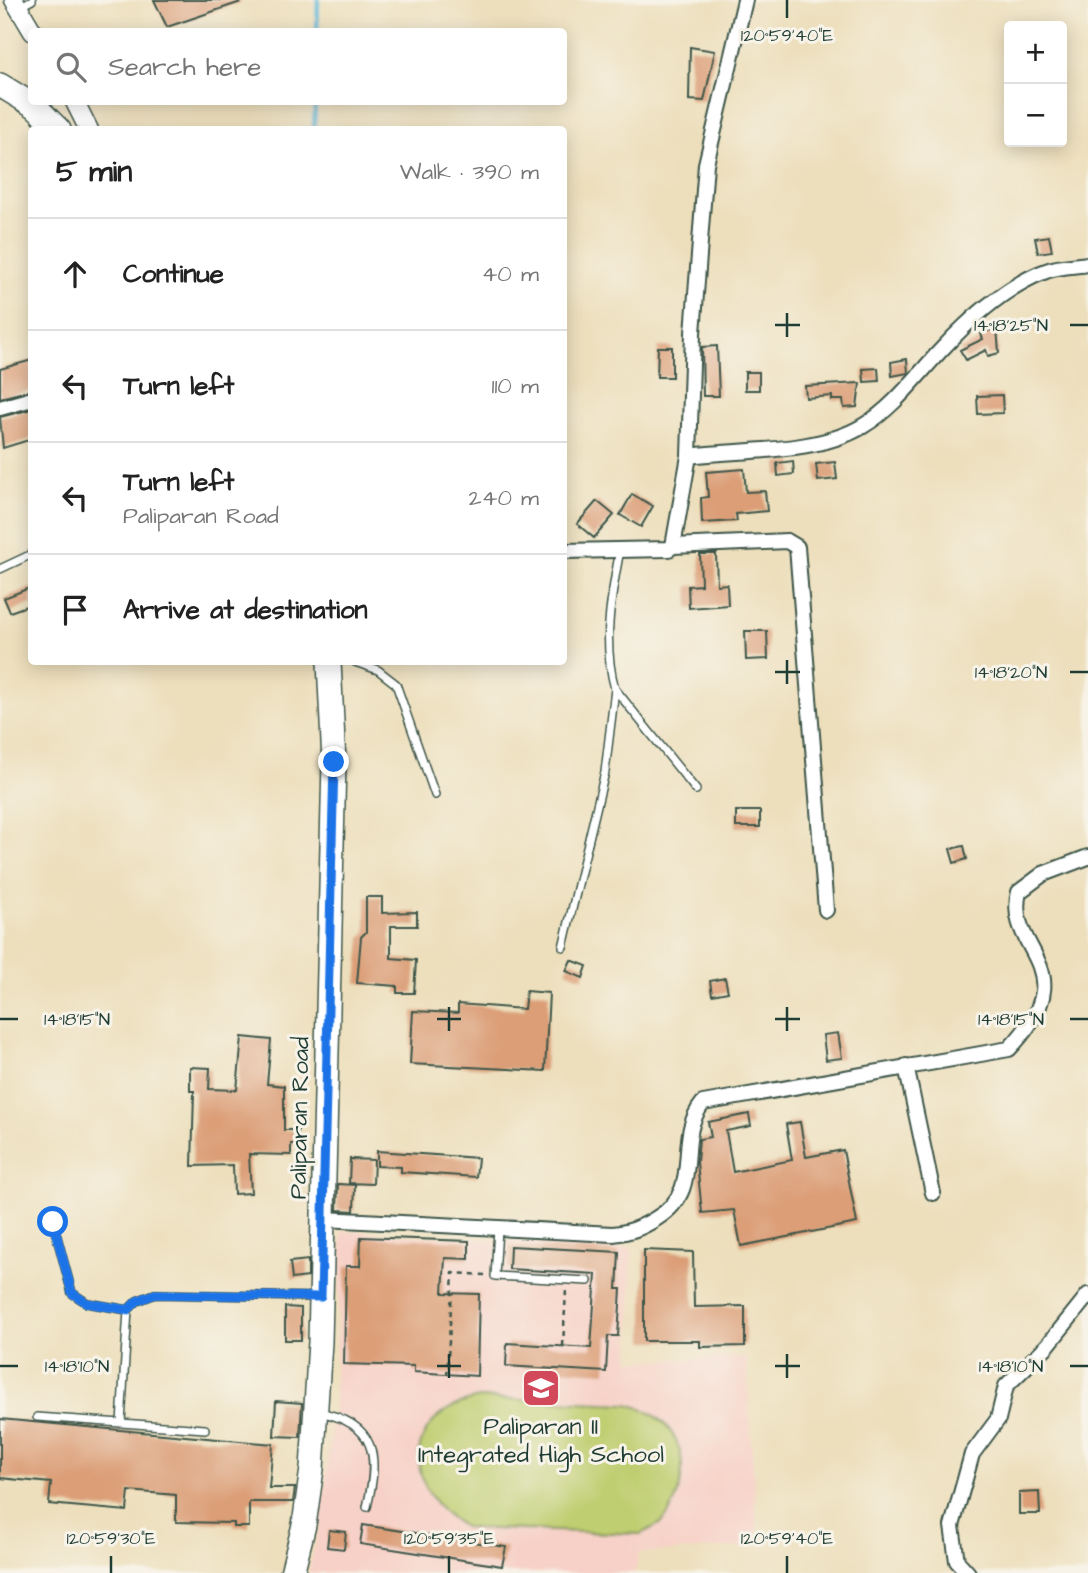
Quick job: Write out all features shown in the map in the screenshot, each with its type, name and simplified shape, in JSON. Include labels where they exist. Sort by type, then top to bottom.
[{"type":"main road","points":[[0,85],[28,98]]},
{"type":"main road","points":[[41,105],[56,126]]},
{"type":"main road","name":"Paliparan Road","points":[[292,1573],[304,1525],[317,1412],[334,762],[329,665]]},
{"type":"street","points":[[673,546],[689,456],[693,333],[706,164],[745,0]]},
{"type":"street","points":[[21,3],[31,28]]},
{"type":"street","points":[[76,105],[87,126]]},
{"type":"street","points":[[689,456],[795,446],[825,440],[862,427],[908,388],[945,346],[1009,291],[1046,270],[1088,264]]},
{"type":"street","points":[[0,408],[28,400]]},
{"type":"street","points":[[567,551],[669,549],[673,546],[786,541],[797,547],[826,910]]},
{"type":"street","points":[[1053,954],[1019,914],[1019,892],[1043,874],[1088,858]]},
{"type":"street","points":[[324,1219],[612,1234],[636,1232],[674,1208],[683,1192],[695,1116],[703,1103],[1009,1049],[1035,1032],[1053,1013]]},
{"type":"street","points":[[906,1066],[933,1193]]},
{"type":"street","points":[[968,1573],[957,1562],[952,1526],[972,1454],[998,1419],[1006,1386],[1048,1345],[1088,1296]]},
{"type":"lane","points":[[563,947],[606,772],[615,690],[610,670],[608,614],[620,550]]},
{"type":"lane","points":[[0,569],[28,556]]},
{"type":"lane","points":[[364,665],[378,670],[396,684],[435,795]]},
{"type":"lane","points":[[615,690],[696,790]]},
{"type":"lane","points":[[53,1222],[72,1293],[87,1303],[128,1310]]},
{"type":"lane","points":[[498,1229],[495,1276],[588,1281]]},
{"type":"lane","points":[[121,1423],[128,1310],[137,1301],[155,1294],[321,1297]]},
{"type":"lane","points":[[317,1412],[333,1415],[368,1437],[374,1462],[367,1507]]},
{"type":"lane","points":[[37,1417],[205,1429]]},
{"type":"path","points":[[447,1375],[453,1273],[495,1276]]},
{"type":"path","points":[[563,1346],[567,1280]]},
{"type":"shaded area","name":"Paliparan II Integrated High School","points":[[342,1231],[632,1249],[630,1361],[746,1357],[758,1546],[639,1553],[635,1573],[308,1573],[320,1524],[333,1415]]},
{"type":"green space","points":[[479,1398],[627,1404],[654,1416],[673,1435],[681,1460],[679,1490],[669,1512],[661,1523],[641,1534],[466,1528],[445,1513],[430,1495],[421,1476],[419,1456],[423,1437],[434,1420],[453,1407]]},
{"type":"building","points":[[154,0],[241,0],[241,2],[167,27]]},
{"type":"building","points":[[690,47],[715,51],[704,101],[689,100]]},
{"type":"building","points":[[1049,236],[1052,251],[1038,253],[1035,238]]},
{"type":"building","points":[[997,327],[999,353],[988,356],[986,350],[966,360],[960,350],[983,339],[981,334]]},
{"type":"building","points":[[717,346],[719,396],[703,396],[702,347]]},
{"type":"building","points":[[658,347],[672,347],[672,377],[657,377]]},
{"type":"building","points":[[907,359],[908,373],[892,376],[891,362]]},
{"type":"building","points":[[28,361],[28,391],[0,398],[0,369]]},
{"type":"building","points":[[878,368],[879,381],[864,382],[863,369]]},
{"type":"building","points":[[745,372],[759,372],[759,390],[745,390]]},
{"type":"building","points":[[860,383],[857,407],[844,408],[843,400],[832,400],[832,396],[806,398],[805,386]]},
{"type":"building","points":[[1002,395],[1003,413],[978,414],[977,396]]},
{"type":"building","points":[[28,410],[28,440],[3,448],[0,417]]},
{"type":"building","points":[[793,461],[794,474],[778,476],[777,463]]},
{"type":"building","points":[[835,462],[837,479],[818,481],[816,464]]},
{"type":"building","points":[[744,469],[746,492],[765,491],[767,511],[736,514],[737,521],[702,523],[701,498],[708,497],[706,472]]},
{"type":"building","points":[[632,494],[653,506],[641,527],[620,515]]},
{"type":"building","points":[[597,501],[614,515],[594,538],[577,524]]},
{"type":"building","points":[[700,554],[716,554],[717,585],[727,584],[728,605],[689,608],[688,586],[701,585]]},
{"type":"building","points":[[28,589],[28,605],[10,612],[4,598]]},
{"type":"building","points":[[745,631],[767,631],[768,659],[746,660]]},
{"type":"building","points":[[736,811],[760,811],[760,827],[736,827]]},
{"type":"building","points":[[964,846],[967,859],[954,863],[950,849]]},
{"type":"building","points":[[366,897],[382,897],[382,913],[417,912],[417,926],[391,926],[391,958],[416,960],[414,993],[397,993],[397,986],[357,983],[361,937],[366,932]]},
{"type":"building","points":[[571,960],[587,966],[583,978],[566,971]]},
{"type":"building","points":[[725,978],[728,992],[712,995],[710,981]]},
{"type":"building","points":[[526,991],[549,993],[545,1071],[410,1064],[413,1011],[458,1013],[458,1004],[524,1009]]},
{"type":"building","points":[[838,1033],[842,1058],[826,1060],[823,1035]]},
{"type":"building","points":[[242,1037],[271,1040],[267,1084],[284,1086],[284,1130],[298,1130],[297,1144],[291,1144],[291,1155],[249,1154],[251,1193],[234,1194],[233,1165],[192,1166],[194,1091],[190,1091],[190,1067],[210,1068],[209,1089],[237,1090]]},
{"type":"building","points":[[749,1114],[751,1126],[726,1131],[733,1172],[792,1160],[786,1124],[800,1122],[806,1157],[843,1150],[857,1223],[741,1246],[734,1210],[702,1213],[697,1162],[699,1139],[711,1137],[708,1122]]},
{"type":"building","points":[[377,1151],[478,1158],[476,1177],[401,1172],[401,1167],[377,1166]]},
{"type":"building","points":[[350,1159],[374,1160],[373,1184],[349,1183]]},
{"type":"building","points":[[338,1184],[355,1185],[354,1211],[337,1210]]},
{"type":"building","points":[[361,1237],[469,1241],[469,1259],[445,1258],[443,1293],[479,1294],[477,1376],[414,1372],[414,1366],[344,1364],[346,1266],[360,1266]]},
{"type":"building","points":[[510,1246],[619,1252],[617,1289],[621,1289],[618,1336],[608,1336],[606,1372],[506,1366],[507,1343],[591,1348],[596,1274],[509,1269]]},
{"type":"building","points":[[644,1250],[693,1252],[694,1307],[745,1306],[745,1346],[700,1347],[700,1341],[644,1341]]},
{"type":"building","points":[[308,1260],[308,1277],[292,1279],[290,1262]]},
{"type":"building","points":[[285,1307],[301,1308],[301,1340],[285,1340]]},
{"type":"building","points":[[276,1401],[302,1403],[300,1437],[274,1436]]},
{"type":"building","points":[[0,1419],[273,1444],[269,1488],[295,1488],[293,1502],[249,1502],[249,1527],[234,1527],[234,1523],[176,1522],[176,1495],[129,1491],[127,1511],[49,1504],[51,1483],[0,1478]]},
{"type":"building","points":[[1039,1492],[1040,1514],[1019,1514],[1019,1493]]},
{"type":"building","points":[[363,1525],[506,1547],[502,1566],[360,1544]]},
{"type":"building","points":[[329,1530],[346,1532],[344,1549],[327,1547]]},
{"type":"waterway","points":[[317,28],[318,0]]},
{"type":"waterway","points":[[314,126],[315,105]]},
{"type":"place","name":"Paliparan II Integrated High School","points":[[541,1388]]},
{"type":"route","points":[[53,1222],[72,1293],[87,1303],[128,1310],[137,1301],[155,1294],[291,1299],[321,1297],[334,762]]}]
